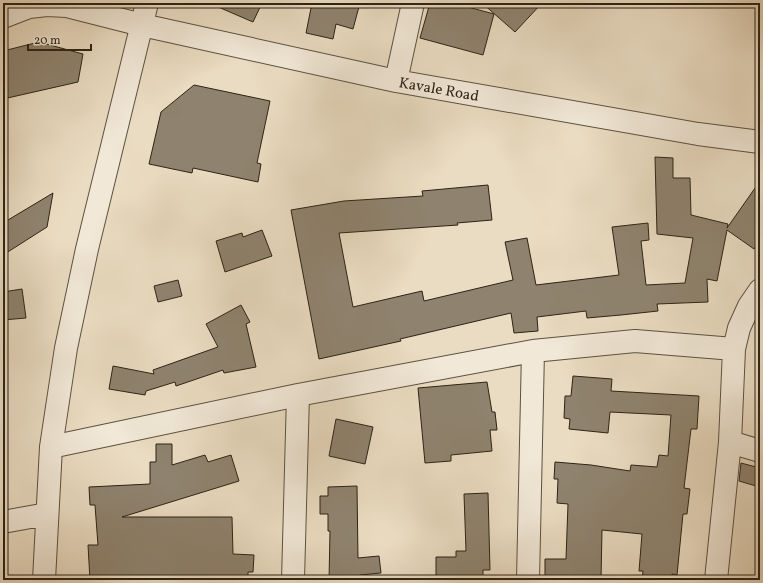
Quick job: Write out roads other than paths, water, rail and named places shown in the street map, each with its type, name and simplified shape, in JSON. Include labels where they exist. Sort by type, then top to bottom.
[{"type":"street","points":[[44,580],[51,447],[66,348],[86,249],[147,3]]},
{"type":"street","points":[[396,82],[413,3]]},
{"type":"street","name":"Kavale Road","points":[[3,17],[29,7],[54,5],[67,6],[142,25],[396,82],[698,134],[760,142]]},
{"type":"street","points":[[716,580],[730,442],[734,349],[739,328],[749,306],[760,290]]},
{"type":"street","points":[[51,447],[298,395],[533,350],[635,341],[734,349]]},
{"type":"street","points":[[528,580],[533,350]]},
{"type":"street","points":[[293,580],[298,395]]},
{"type":"street","points":[[730,442],[760,451]]},
{"type":"street","points":[[3,522],[47,514]]}]
